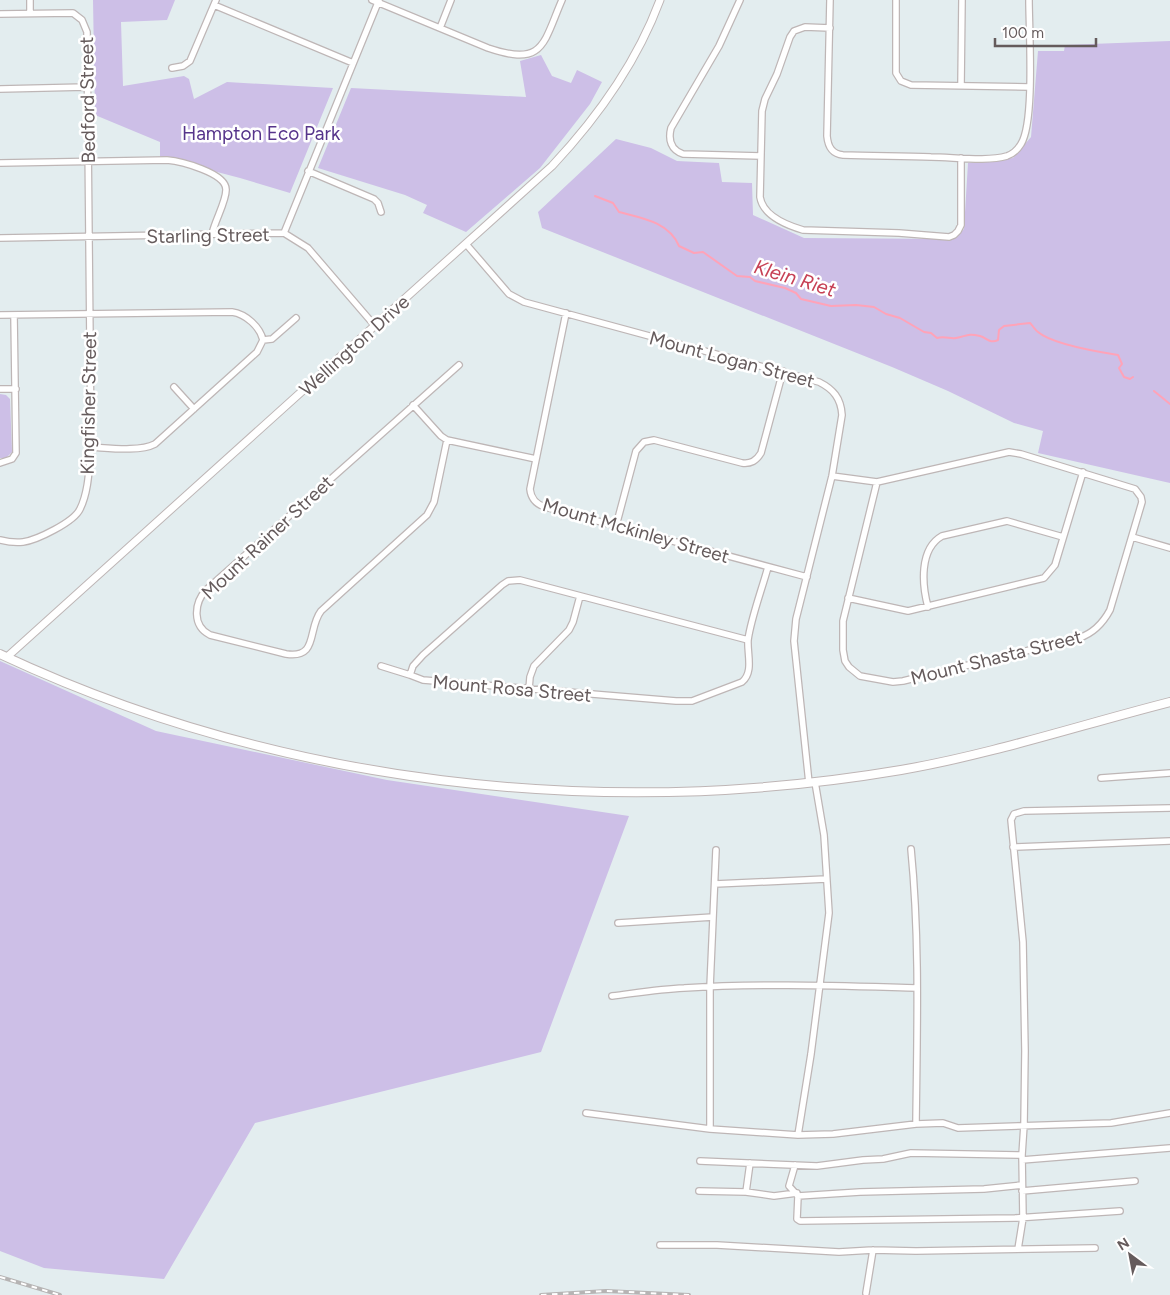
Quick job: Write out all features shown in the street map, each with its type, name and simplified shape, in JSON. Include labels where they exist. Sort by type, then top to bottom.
[{"type":"main road","points":[[3,656],[76,687],[184,725],[287,752],[384,772],[483,785],[581,792],[680,792],[812,783],[895,771],[1016,745],[1170,702]]},
{"type":"street","points":[[30,0],[30,14]]},
{"type":"street","points":[[440,28],[451,0]]},
{"type":"street","points":[[284,233],[376,1],[497,51],[525,55],[534,52],[543,45],[562,0]]},
{"type":"street","name":"Wellington Drive","points":[[3,656],[376,326],[539,178],[565,152],[590,122],[625,71],[644,36],[660,0]]},
{"type":"street","points":[[740,0],[718,46],[671,128],[670,138],[673,148],[683,154],[761,156]]},
{"type":"street","points":[[830,0],[827,136],[829,146],[833,152],[844,155],[961,158],[1011,154],[1025,135],[1028,120],[1029,87],[1029,0]]},
{"type":"street","points":[[896,0],[896,70],[899,78],[911,85],[1029,87]]},
{"type":"street","points":[[961,85],[962,0]]},
{"type":"street","points":[[172,68],[183,66],[190,61],[215,2],[353,63]]},
{"type":"street","name":"Bedford Street","points":[[0,14],[69,13],[80,17],[87,32],[88,236]]},
{"type":"street","points":[[830,28],[799,28],[794,31],[763,105],[760,197],[763,207],[770,215],[796,228],[818,232],[954,235],[960,228],[961,158]]},
{"type":"street","points":[[0,88],[86,87]]},
{"type":"street","points":[[0,162],[174,160],[190,164],[219,177],[224,182],[226,188],[212,234]]},
{"type":"street","points":[[308,171],[374,199],[378,203],[381,212]]},
{"type":"street","name":"Starling Street","points":[[0,238],[284,233],[308,248],[376,326]]},
{"type":"street","name":"Kingfisher Street","points":[[0,540],[18,542],[37,538],[77,514],[82,505],[91,448],[88,236]]},
{"type":"street","name":"Mount Logan Street","points":[[466,244],[510,294],[524,302],[819,382],[834,392],[842,406],[832,476],[796,619],[794,648],[812,783],[824,835],[828,913],[811,1054],[798,1135]]},
{"type":"street","points":[[0,315],[239,313],[247,318],[260,332],[263,340],[256,354],[159,441],[149,447],[91,448]]},
{"type":"street","name":"Mount Mckinley Street","points":[[566,313],[530,489],[532,498],[538,505],[807,577]]},
{"type":"street","points":[[0,463],[12,459],[16,453],[14,315]]},
{"type":"street","points":[[263,340],[272,339],[296,318]]},
{"type":"street","name":"Mount Rainer Street","points":[[447,440],[434,502],[427,515],[321,611],[316,619],[309,646],[303,652],[298,655],[286,654],[205,632],[200,626],[196,611],[201,595],[459,365]]},
{"type":"street","points":[[616,526],[636,451],[644,442],[654,440],[747,464],[756,460],[761,454],[783,371]]},
{"type":"street","points":[[174,387],[194,409]]},
{"type":"street","points":[[0,389],[16,389]]},
{"type":"street","points":[[413,406],[447,440],[536,459]]},
{"type":"street","name":"Mount Shasta Street","points":[[832,476],[877,482],[1009,452],[1128,486],[1139,493],[1142,502],[1110,610],[1105,619],[1096,629],[1088,634],[1068,641],[903,681],[893,682],[860,676],[845,661],[842,630],[848,598],[877,482]]},
{"type":"street","points":[[848,598],[896,610],[908,611],[1044,578],[1055,565],[1082,472]]},
{"type":"street","points":[[928,607],[922,576],[930,548],[942,536],[1007,520],[1063,537]]},
{"type":"street","points":[[1132,537],[1170,548]]},
{"type":"street","name":"Mount Rosa Street","points":[[748,640],[520,580],[508,581],[495,590],[416,661],[410,675],[423,680],[692,701],[745,679],[749,669],[748,640],[768,567]]},
{"type":"street","points":[[529,689],[530,677],[534,666],[568,630],[573,622],[580,596]]},
{"type":"street","points":[[381,666],[410,675]]},
{"type":"street","points":[[1101,778],[1170,773]]},
{"type":"street","points":[[1018,1249],[1022,1218],[1025,1051],[1023,942],[1011,820],[1014,814],[1019,812],[1170,808]]},
{"type":"street","points":[[1013,847],[1170,841]]},
{"type":"street","points":[[911,849],[918,988],[916,1124]]},
{"type":"street","points":[[710,1129],[710,987],[716,850]]},
{"type":"street","points":[[715,884],[826,879]]},
{"type":"street","points":[[618,923],[714,917]]},
{"type":"street","points":[[612,996],[710,987],[819,985],[918,988]]},
{"type":"street","points":[[586,1113],[710,1129],[798,1135],[834,1134],[916,1124],[943,1123],[958,1128],[1111,1123],[1170,1113]]},
{"type":"street","points":[[700,1161],[817,1166],[883,1159],[911,1153],[1022,1158],[1170,1148]]},
{"type":"street","points":[[746,1192],[750,1163]]},
{"type":"street","points":[[795,1165],[789,1186],[798,1194],[798,1219],[800,1221],[1022,1218],[1120,1211]]},
{"type":"street","points":[[699,1191],[746,1192],[774,1196],[1022,1188],[1135,1181]]},
{"type":"street","points":[[660,1245],[717,1245],[839,1252],[1095,1248]]},
{"type":"street","points":[[866,1293],[873,1250]]},
{"type":"green space","name":"Hampton Eco Park","points":[[93,0],[175,0],[167,20],[121,22],[123,86],[184,76],[189,79],[194,99],[227,82],[333,88],[290,193],[160,157],[160,142],[95,115]]},
{"type":"green space","points":[[1170,41],[1170,483],[1038,453],[1043,431],[1014,423],[948,391],[892,367],[542,228],[538,212],[616,139],[651,148],[677,161],[719,163],[722,182],[752,183],[753,215],[804,238],[954,239],[964,229],[968,163],[1013,158],[1031,137],[1038,51],[1064,51],[1065,45]]},
{"type":"green space","points":[[541,55],[552,76],[571,83],[577,70],[602,82],[590,104],[540,168],[466,232],[423,213],[427,205],[405,195],[318,168],[351,88],[526,97],[520,61]]},
{"type":"green space","points":[[0,394],[6,395],[10,399],[12,452],[6,458],[0,458]]},
{"type":"green space","points":[[0,661],[156,731],[387,780],[629,816],[541,1052],[255,1123],[164,1279],[44,1268],[0,1251]]},
{"type":"waterway","name":"Klein Riet","points":[[595,196],[613,203],[619,212],[662,226],[669,231],[679,246],[694,253],[703,252],[737,276],[750,277],[755,281],[785,288],[796,293],[801,299],[831,306],[856,305],[874,307],[886,314],[900,318],[924,332],[931,333],[937,338],[972,335],[995,341],[998,340],[999,330],[1004,326],[1030,323],[1038,332],[1054,340],[1076,347],[1118,355],[1122,364],[1119,368],[1124,377],[1130,379],[1133,377]]},
{"type":"waterway","name":"Klein Riet","points":[[1154,391],[1170,404]]},
{"type":"railway","points":[[0,1277],[60,1295]]},
{"type":"railway","points":[[541,1295],[606,1291],[689,1295]]}]
